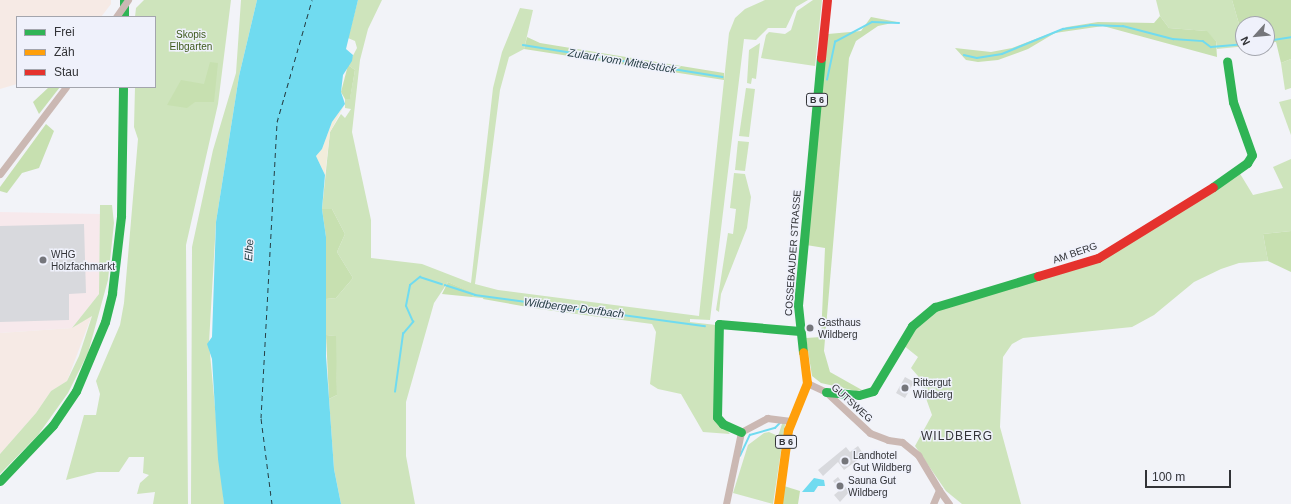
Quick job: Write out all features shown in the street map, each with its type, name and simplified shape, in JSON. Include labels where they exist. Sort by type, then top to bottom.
[{"type":"main road","name":"COSSEBAUDER STRASSE","points":[[807,383],[798,305],[827,0]]},
{"type":"main road","points":[[124,16],[125,2]]},
{"type":"main road","name":"AM BERG","points":[[826,392],[859,396],[873,391],[912,326],[920,316],[935,307],[1098,258],[1182,208],[1247,163],[1252,156],[1233,102],[1227,61]]},
{"type":"main road","points":[[0,481],[54,425],[76,391],[105,322],[112,294],[121,216],[123,88]]},
{"type":"main road","points":[[741,432],[723,424],[718,417],[719,324],[800,332]]},
{"type":"main road","name":"B 6","points":[[778,504],[786,439],[791,421],[807,383]]},
{"type":"street","points":[[117,16],[125,2]]},
{"type":"street","points":[[0,174],[65,88]]},
{"type":"street","name":"GUTSWEG","points":[[807,383],[826,392],[870,433],[888,440],[902,442],[918,455],[949,504]]},
{"type":"street","points":[[726,504],[741,432],[766,418],[791,421]]},
{"type":"street","points":[[933,504],[939,490]]},
{"type":"shaded area","points":[[0,0],[111,0],[111,4],[102,16],[16,16],[16,84],[0,89]]},
{"type":"shaded area","name":"WHG Holzfachmarkt","points":[[0,212],[100,214],[99,294],[72,328],[0,333]]},
{"type":"shaded area","points":[[92,315],[67,381],[51,391],[36,413],[0,454],[0,333],[72,328]]},
{"type":"green space","name":"Skopis Elbgarten","points":[[144,0],[231,0],[218,104],[186,245],[188,504],[153,504],[155,492],[137,494],[140,483],[149,475],[143,473],[144,457],[129,457],[119,472],[97,472],[66,480],[84,415],[96,415],[100,394],[96,381],[120,325],[124,303],[138,139],[134,127],[135,88],[156,88],[156,16],[135,16],[136,8]]},
{"type":"green space","points":[[241,0],[257,0],[239,76],[216,222],[209,343],[224,504],[191,504],[192,247],[213,150],[236,73]]},
{"type":"green space","points":[[358,0],[382,0],[368,29],[360,60],[352,132],[371,220],[371,258],[422,264],[471,283],[493,88],[502,52],[520,8],[533,10],[524,49],[509,57],[500,90],[475,284],[498,290],[699,316],[729,33],[735,18],[745,9],[765,0],[808,0],[796,7],[786,28],[768,28],[756,40],[744,39],[710,320],[690,319],[690,322],[716,325],[714,416],[730,434],[703,432],[681,394],[658,389],[650,384],[656,332],[652,324],[539,309],[540,304],[472,297],[472,293],[448,282],[434,303],[406,402],[406,456],[415,504],[341,504],[334,469],[329,399],[337,395],[335,336],[326,335],[326,299],[336,298],[353,278],[337,252],[345,234],[332,209],[322,209],[330,132],[341,114],[345,118],[351,109],[345,108],[345,99],[350,98],[355,70],[348,65],[357,48],[355,41],[348,38]]},
{"type":"green space","points":[[813,0],[822,0],[815,66],[761,58],[766,35],[769,32],[785,34],[791,30],[797,11]]},
{"type":"green space","points":[[1156,0],[1232,0],[1237,16],[1235,16],[1235,47],[1217,49],[1216,41],[1206,31],[1169,28],[1160,16]]},
{"type":"green space","points":[[1232,0],[1291,0],[1291,59],[1281,63],[1275,42],[1275,16],[1237,16]]},
{"type":"green space","points":[[1160,16],[1169,28],[1207,31],[1216,41],[1217,57],[1103,26],[1055,33],[1028,49],[998,60],[978,62],[966,60],[955,48],[991,52],[1012,48],[1067,27],[1098,22],[1154,23]]},
{"type":"green space","points":[[871,17],[897,22],[878,26],[856,41],[849,58],[824,351],[830,372],[862,390],[856,391],[821,383],[812,376],[806,338],[821,337],[825,248],[806,245],[828,34],[861,31]]},
{"type":"green space","points":[[527,37],[540,43],[724,73],[724,80],[524,49]]},
{"type":"green space","points":[[760,43],[756,79],[752,78],[751,84],[747,83],[749,50]]},
{"type":"green space","points":[[1291,59],[1291,88],[1285,90],[1281,63]]},
{"type":"green space","points":[[210,62],[218,63],[214,102],[195,102],[187,108],[167,105],[181,80],[204,84]]},
{"type":"green space","points":[[348,65],[355,70],[350,99],[345,99],[341,92]]},
{"type":"green space","points":[[48,88],[59,88],[39,114],[33,102]]},
{"type":"green space","points":[[746,88],[755,89],[749,137],[739,136]]},
{"type":"green space","points":[[1291,99],[1291,135],[1279,102]]},
{"type":"green space","points":[[46,124],[54,131],[39,168],[22,173],[7,193],[0,191],[0,187]]},
{"type":"green space","points":[[738,141],[749,142],[745,171],[735,170]]},
{"type":"green space","points":[[1291,159],[1291,231],[1263,234],[1268,261],[1239,263],[1221,269],[1194,282],[1154,315],[1132,327],[1023,338],[1012,344],[1003,357],[1000,427],[1021,504],[962,504],[946,491],[915,446],[932,415],[918,376],[911,368],[918,357],[903,345],[913,328],[939,308],[1085,266],[1239,172],[1253,195],[1283,188],[1273,167]]},
{"type":"green space","points":[[734,173],[745,174],[751,197],[747,228],[721,294],[719,312],[716,310],[728,233],[733,234],[736,209],[730,208]]},
{"type":"green space","points":[[100,205],[112,205],[114,223],[108,280],[88,353],[68,393],[38,435],[0,474],[0,454],[36,413],[51,391],[67,381],[79,356],[92,316],[72,328],[99,294]]},
{"type":"green space","points":[[322,209],[332,209],[345,234],[337,252],[353,278],[336,298],[326,299],[326,237]]},
{"type":"green space","points":[[1291,231],[1291,272],[1268,261],[1263,234]]},
{"type":"green space","points":[[448,282],[473,293],[472,297],[442,294]]},
{"type":"green space","points":[[484,296],[540,304],[539,309],[483,299]]},
{"type":"green space","points":[[326,335],[336,336],[337,395],[329,399]]},
{"type":"green space","points":[[783,421],[785,425],[773,504],[733,493],[748,445],[764,433],[769,432],[778,436]]},
{"type":"green space","points":[[784,486],[800,491],[798,504],[781,504]]},
{"type":"sand","points":[[345,104],[330,132],[325,175],[316,156],[322,149],[332,122]]},
{"type":"water","name":"Elbe","points":[[257,0],[358,0],[346,49],[353,55],[352,61],[343,75],[341,92],[345,104],[332,122],[322,149],[316,156],[325,175],[322,209],[326,237],[326,356],[334,469],[341,504],[224,504],[218,459],[212,359],[207,344],[212,337],[216,222],[239,76]]},
{"type":"water","points":[[814,478],[824,480],[825,486],[818,486],[814,492],[802,492]]},
{"type":"building","name":"WHG Holzfachmarkt","points":[[84,224],[86,293],[69,294],[69,320],[0,322],[0,226]]},
{"type":"building","name":"Rittergut Wildberg","points":[[905,377],[914,382],[905,398],[896,393]]},
{"type":"building","name":"Landhotel Gut Wildberg","points":[[858,446],[864,455],[844,470],[838,462],[823,476],[818,470],[846,447],[850,452]]},
{"type":"building","name":"Sauna Gut Wildberg","points":[[838,477],[849,492],[840,502],[834,495],[840,490],[833,481]]},
{"type":"waterway","name":"Zulauf vom Mittelstück","points":[[827,80],[835,42],[872,22],[899,23]]},
{"type":"waterway","name":"Zulauf vom Mittelstück","points":[[964,55],[977,58],[1002,54],[1063,29],[1090,25],[1123,26],[1173,39],[1203,41],[1211,47],[1235,45]]},
{"type":"waterway","name":"Zulauf vom Mittelstück","points":[[1275,40],[1291,37]]},
{"type":"waterway","name":"Zulauf vom Mittelstück","points":[[523,45],[722,77]]},
{"type":"waterway","name":"Wildberger Dorfbach","points":[[395,392],[403,334],[413,322],[406,306],[410,285],[420,277],[442,284]]},
{"type":"waterway","name":"Wildberger Dorfbach","points":[[445,285],[475,295],[705,326]]},
{"type":"waterway","points":[[740,456],[750,435],[775,428],[780,423]]},
{"type":"ferry route","points":[[272,504],[261,418],[277,122],[312,0]]},
{"type":"traffic: fast","points":[[124,0],[124,16]]},
{"type":"traffic: fast","points":[[803,352],[798,305],[821,58]]},
{"type":"traffic: fast","points":[[1213,187],[1247,163],[1252,155],[1233,102],[1227,61]]},
{"type":"traffic: fast","points":[[0,481],[53,425],[76,391],[105,322],[112,293],[121,216],[123,88]]},
{"type":"traffic: fast","points":[[826,392],[859,395],[873,391],[912,326],[935,307],[1038,276]]},
{"type":"traffic: fast","points":[[741,432],[723,424],[717,417],[719,324],[800,331]]},
{"type":"traffic: slow","points":[[778,504],[788,430],[807,383],[803,352]]},
{"type":"traffic: jam","points":[[821,58],[827,0]]},
{"type":"traffic: jam","points":[[1038,276],[1098,258],[1213,187]]},
{"type":"place","name":"WHG Holzfachmarkt","points":[[43,260]]},
{"type":"place","name":"Gasthaus Wildberg","points":[[810,328]]},
{"type":"place","name":"Rittergut Wildberg","points":[[905,388]]},
{"type":"place","name":"Landhotel Gut Wildberg","points":[[845,461]]},
{"type":"place","name":"Sauna Gut Wildberg","points":[[840,486]]},
{"type":"district","name":"WILDBERG","points":[[957,437]]}]
